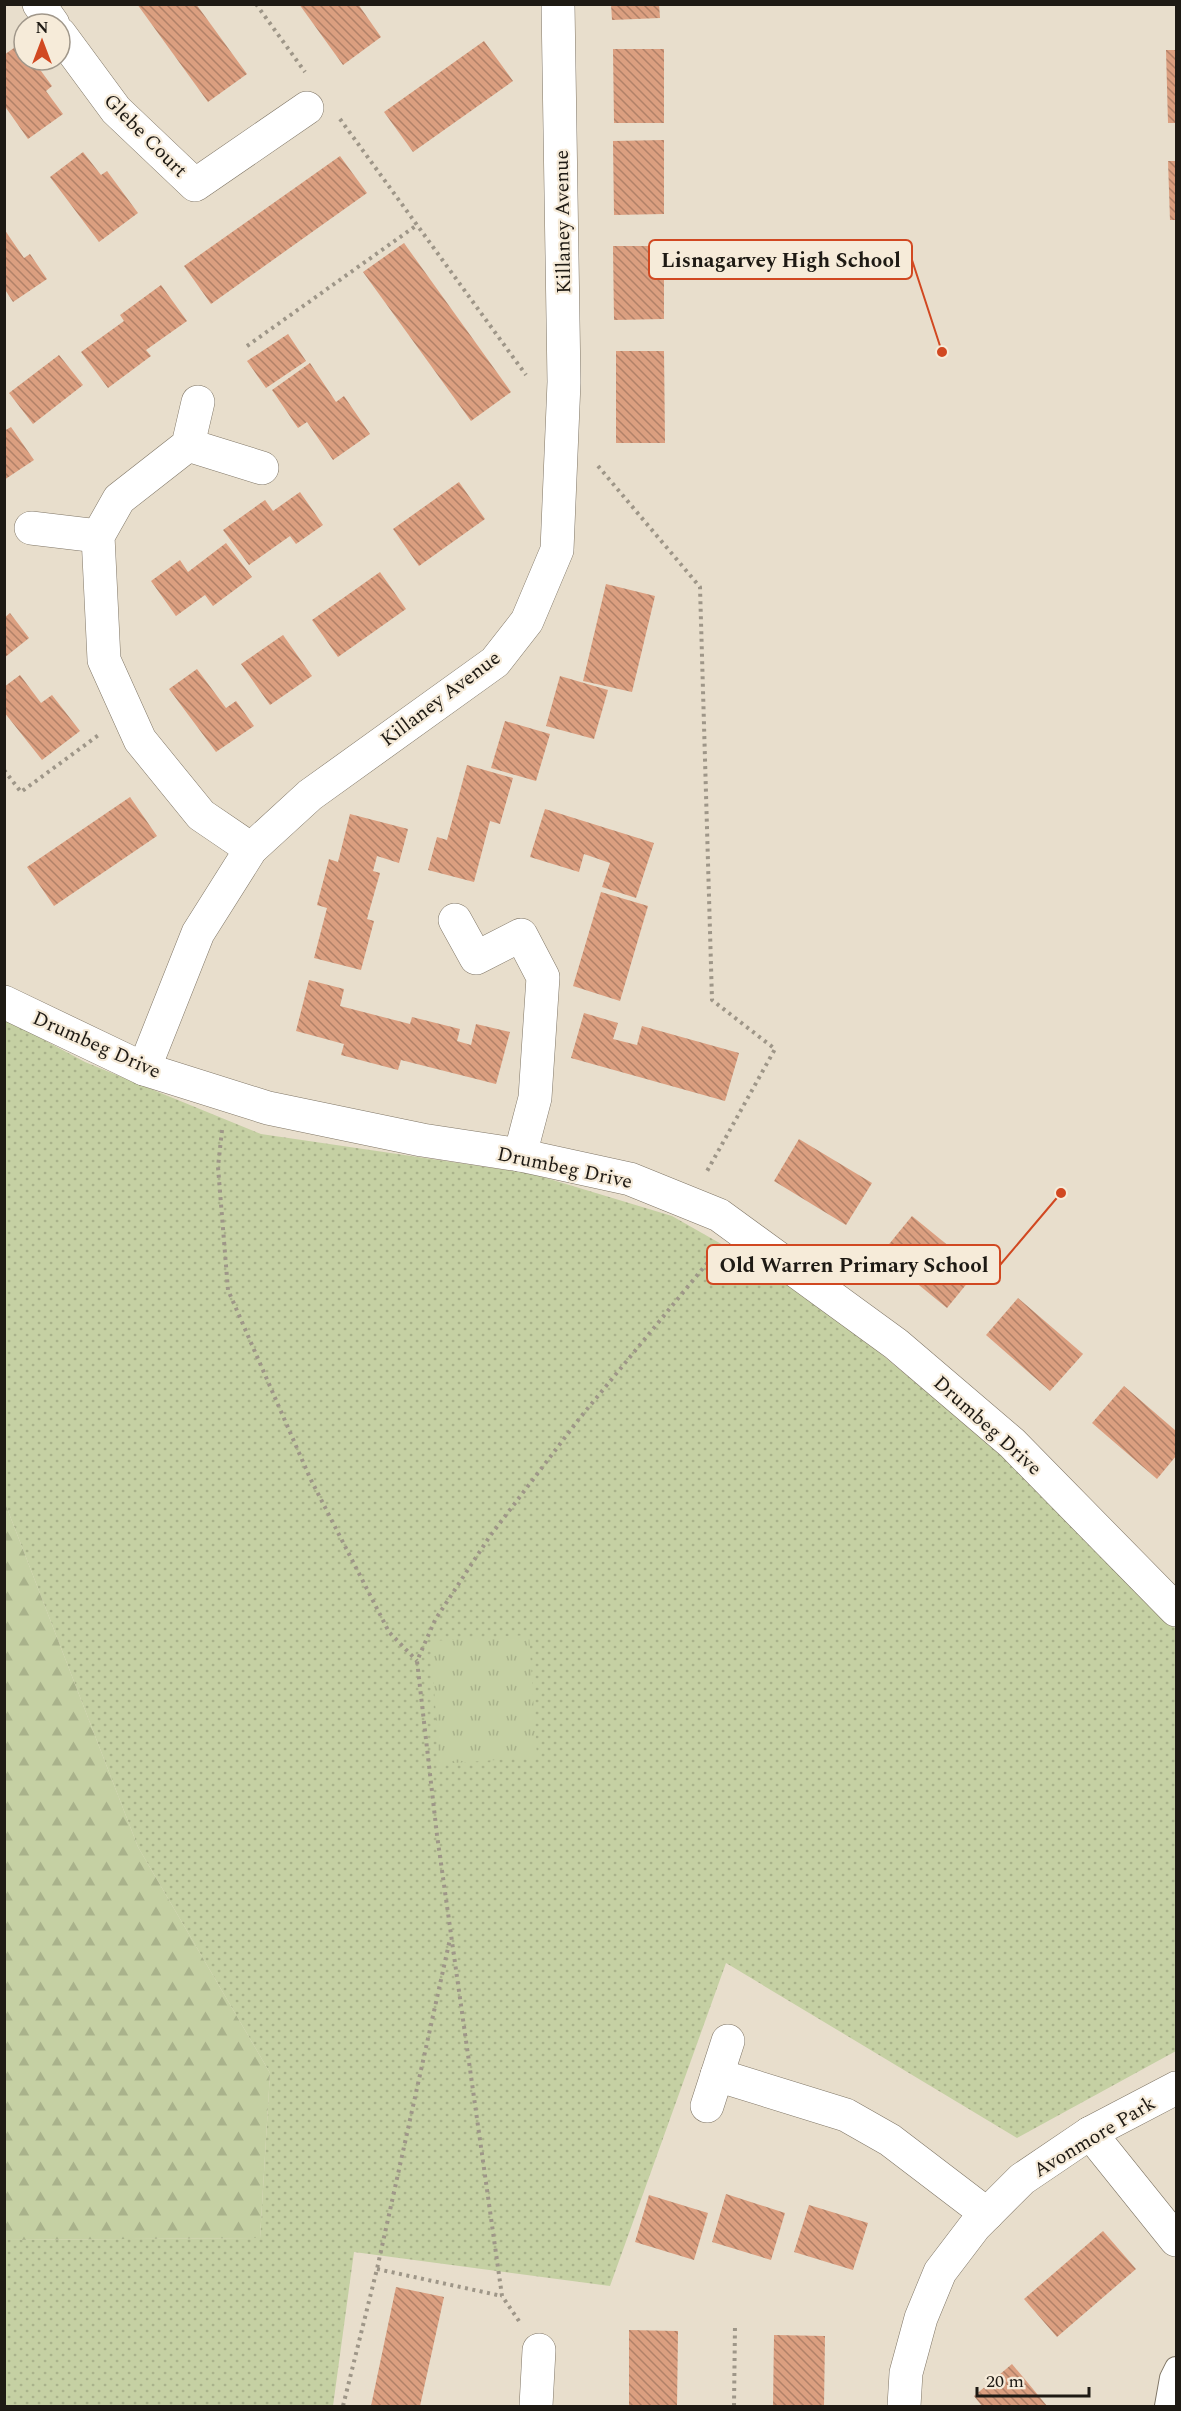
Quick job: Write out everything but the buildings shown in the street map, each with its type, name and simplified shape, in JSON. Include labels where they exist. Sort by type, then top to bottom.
[{"type":"street","name":"Killaney Avenue","points":[[144,1069],[198,933],[251,849],[310,795],[495,662],[527,621],[557,550],[564,382],[558,4]]},
{"type":"street","name":"Glebe Court","points":[[72,50],[116,110],[195,185],[317,100]]},
{"type":"street","points":[[198,402],[188,445],[119,499],[98,537],[104,660],[140,741],[201,815],[251,849]]},
{"type":"street","points":[[188,445],[262,468]]},
{"type":"street","points":[[31,528],[98,537]]},
{"type":"street","points":[[455,920],[476,958],[521,935],[543,977],[535,1098],[520,1155]]},
{"type":"street","name":"Drumbeg Drive","points":[[4,1002],[144,1069],[268,1108],[422,1140],[520,1155],[630,1179],[719,1215],[896,1344],[1012,1443],[1176,1610]]},
{"type":"street","points":[[728,2041],[712,2090],[846,2115],[890,2140],[987,2214]]},
{"type":"street","name":"Avonmore Park","points":[[904,2406],[906,2373],[921,2318],[940,2272],[987,2214],[1022,2179],[1090,2133],[1176,2088]]},
{"type":"street","points":[[1090,2133],[1176,2240]]},
{"type":"street","points":[[536,2406],[538,2350]]},
{"type":"lane","points":[[1166,2406],[1171,2378],[1176,2368]]},
{"type":"path","points":[[256,4],[317,100],[417,225],[528,377]]},
{"type":"path","points":[[247,346],[417,225]]},
{"type":"path","points":[[563,424],[700,587],[712,1000],[775,1049],[689,1203]]},
{"type":"path","points":[[4,770],[21,792],[127,713]]},
{"type":"path","points":[[225,1094],[218,1167],[228,1290],[310,1478],[389,1632],[417,1661]]},
{"type":"path","points":[[538,2350],[502,2296],[451,1934],[417,1661],[435,1620],[490,1536],[579,1419],[737,1228]]},
{"type":"path","points":[[343,2406],[377,2269],[451,1934]]},
{"type":"path","points":[[377,2269],[502,2296]]},
{"type":"path","points":[[734,2406],[735,2325]]},
{"type":"green space","points":[[5,1019],[85,1062],[261,1134],[533,1174],[672,1216],[753,1262],[834,1315],[1016,1466],[1176,1629],[1176,2051],[1017,2138],[726,1963],[610,2286],[354,2252],[333,2406],[5,2406],[5,2240],[260,2238],[270,2073],[138,1847],[5,1503]]},
{"type":"green space","points":[[5,1503],[138,1847],[270,2073],[260,2238],[5,2240]]},
{"type":"green space","points":[[529,1635],[537,1757],[439,1764],[431,1641]]},
{"type":"place","name":"Lisnagarvey High School","points":[[942,352]]},
{"type":"place","name":"Old Warren Primary School","points":[[1061,1193]]}]
